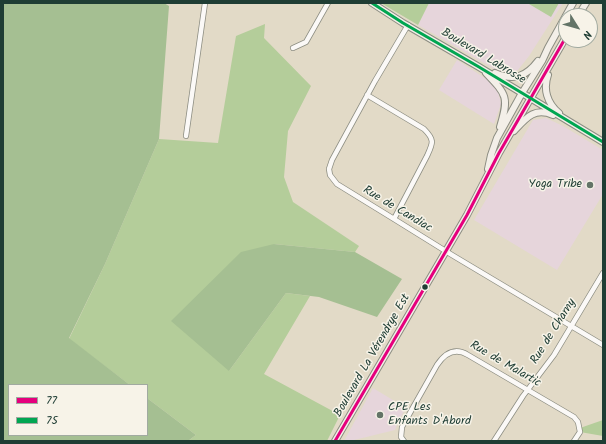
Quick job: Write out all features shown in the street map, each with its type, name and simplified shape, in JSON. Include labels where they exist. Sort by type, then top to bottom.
[{"type":"main road","name":"Boulevard Labrosse","points":[[372,3],[603,142]]},
{"type":"main road","name":"Boulevard La Vérendrye Est","points":[[487,176],[491,155],[497,138],[542,61],[573,3]]},
{"type":"main road","points":[[479,67],[503,76],[519,76],[529,71],[548,48]]},
{"type":"main road","name":"Boulevard La Vérendrye Est","points":[[335,441],[446,252],[505,141],[560,48]]},
{"type":"main road","points":[[554,58],[546,81],[546,93],[551,104],[556,110],[573,124]]},
{"type":"main road","points":[[479,67],[499,87],[506,104],[497,138]]},
{"type":"main road","points":[[505,141],[529,116],[537,112],[549,114],[573,124]]},
{"type":"street","points":[[186,136],[205,3]]},
{"type":"street","points":[[293,48],[306,42],[328,3]]},
{"type":"street","name":"Rue de Candiac","points":[[408,25],[367,95],[332,160],[329,169],[330,175],[337,184],[394,218],[446,252],[603,345]]},
{"type":"street","points":[[367,95],[424,129],[431,136],[432,140],[427,156],[394,218]]},
{"type":"street","name":"Rue de Charny","points":[[494,441],[528,389],[554,355],[603,273]]},
{"type":"street","name":"Rue de Malartic","points":[[404,441],[401,437],[402,426],[441,360],[448,354],[457,351],[461,351],[574,417],[578,422],[580,432],[574,441]]},
{"type":"shaded area","points":[[429,3],[563,3],[560,8],[558,8],[558,11],[529,56],[518,70],[511,73],[503,74],[418,25]]},
{"type":"shaded area","points":[[457,60],[497,86],[501,104],[494,124],[439,90]]},
{"type":"shaded area","points":[[546,118],[563,126],[603,150],[603,194],[557,270],[474,220],[533,120]]},
{"type":"shaded area","name":"CPE Les Enfants D'Abord","points":[[373,388],[406,408],[395,430],[350,441],[344,441]]},
{"type":"green space","points":[[3,3],[164,3],[169,6],[159,139],[105,264],[69,338],[129,384],[8,384],[8,436],[148,436],[148,399],[196,435],[188,441],[3,441]]},
{"type":"green space","points":[[381,3],[429,3],[418,25]]},
{"type":"green space","points":[[559,3],[551,17],[529,4]]},
{"type":"green space","points":[[265,24],[264,38],[311,86],[288,131],[284,177],[293,202],[359,246],[355,252],[274,244],[229,371],[286,293],[310,296],[264,374],[340,415],[327,441],[188,441],[196,435],[148,399],[148,384],[129,384],[69,339],[105,264],[159,139],[218,143],[236,36]]},
{"type":"green space","points":[[274,244],[355,252],[402,279],[377,317],[319,297],[286,293],[229,371],[171,321],[241,252]]},
{"type":"green space","points":[[603,420],[603,436],[580,432],[580,428]]},
{"type":"transit line","name":"75","points":[[372,3],[603,142]]},
{"type":"transit line","name":"77","points":[[335,441],[467,215],[499,153],[560,48]]},
{"type":"place","name":"Yoga Tribe","points":[[590,185]]},
{"type":"place","name":"CPE Les Enfants D'Abord","points":[[380,415]]}]
